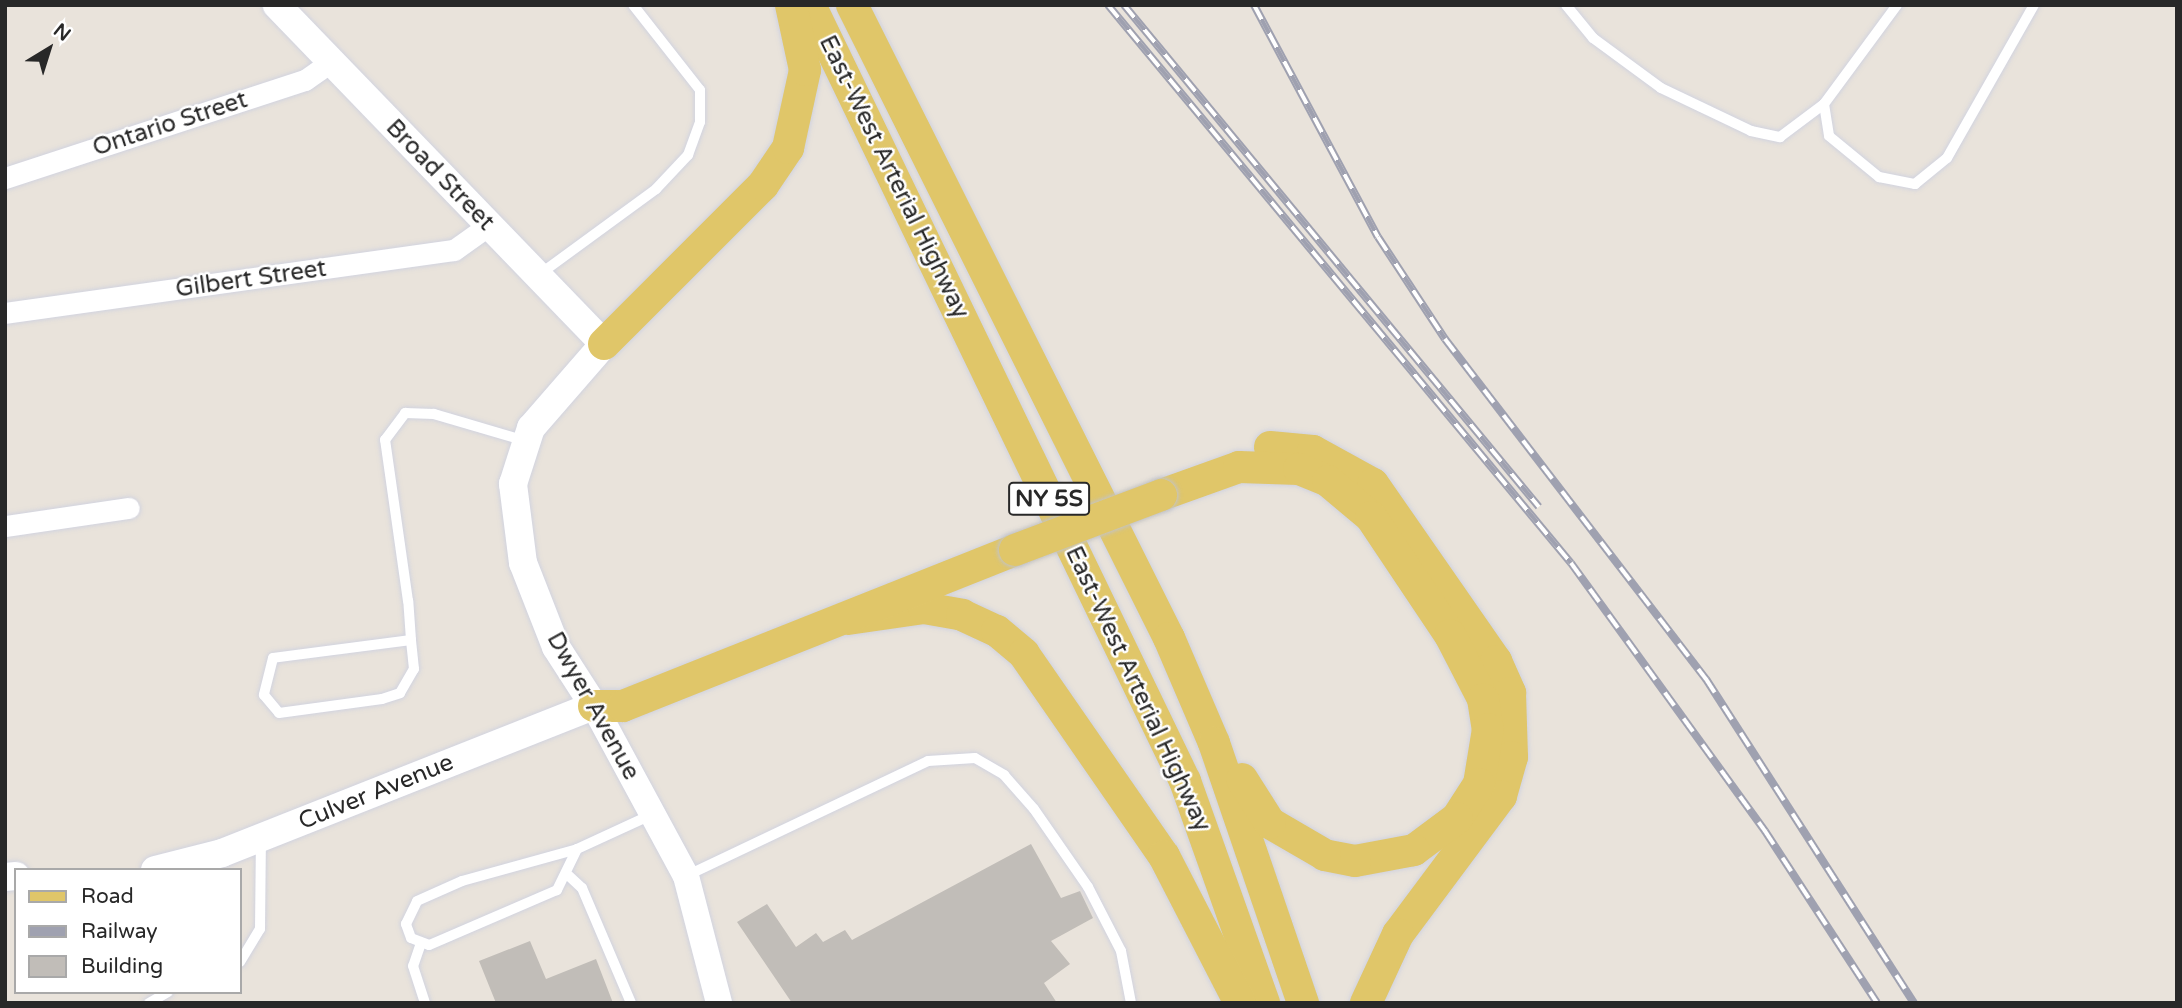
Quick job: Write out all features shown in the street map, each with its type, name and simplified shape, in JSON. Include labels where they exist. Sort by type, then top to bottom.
[{"type":"main road","name":"Broad Street","points":[[277,5],[604,344]]},
{"type":"main road","points":[[604,344],[762,184],[788,148],[805,70],[791,5]]},
{"type":"main road","name":"East-West Arterial Highway","points":[[810,5],[1185,781],[1264,1003]]},
{"type":"main road","name":"East-West Arterial Highway","points":[[852,5],[1188,679],[1303,1003]]},
{"type":"main road","name":"Dwyer Avenue","points":[[594,706],[556,647],[520,551],[513,484],[526,441],[550,400],[604,344]]},
{"type":"main road","points":[[594,706],[608,693],[1158,489],[1253,448],[1313,451],[1343,463],[1386,498],[1496,661],[1510,693],[1512,757],[1501,796],[1398,934],[1366,1003]]},
{"type":"main road","points":[[1158,489],[1239,467],[1267,466],[1299,469],[1358,502],[1476,678],[1488,729],[1486,763],[1457,818],[1436,838],[1384,859],[1325,855],[1288,839],[1254,804],[1188,679]]},
{"type":"main road","points":[[594,706],[623,706],[848,619],[1013,544]]},
{"type":"main road","points":[[848,619],[924,608],[962,615],[997,631],[1024,654],[1164,856],[1240,1003]]},
{"type":"main road","name":"Culver Avenue","points":[[161,868],[261,837],[594,706]]},
{"type":"street","name":"Ontario Street","points":[[5,178],[305,80],[331,62]]},
{"type":"street","name":"Gilbert Street","points":[[5,313],[454,250],[489,225]]},
{"type":"street","points":[[5,526],[129,508]]},
{"type":"street","name":"Dwyer Avenue","points":[[594,706],[686,876],[719,1003]]},
{"type":"lane","points":[[538,276],[656,190],[688,155],[700,122],[700,90],[633,5]]},
{"type":"lane","points":[[1566,5],[1593,38],[1661,88],[1751,131],[1780,138],[1824,104],[1897,5]]},
{"type":"lane","points":[[1824,104],[1829,136],[1879,177],[1915,184],[1947,158],[2034,5]]},
{"type":"lane","points":[[411,640],[273,659],[264,695],[279,713],[400,693],[414,668],[411,640],[385,440],[405,413],[434,414],[526,441]]},
{"type":"lane","points":[[686,876],[928,761],[975,758],[1004,775],[1027,800],[1088,887],[1121,951],[1131,1003]]},
{"type":"lane","points":[[425,1003],[413,966],[419,946],[406,923],[417,901],[462,881],[578,849],[653,814]]},
{"type":"lane","points":[[242,959],[260,929],[261,837]]},
{"type":"lane","points":[[419,946],[557,890],[569,876],[578,849]]},
{"type":"lane","points":[[569,876],[582,888],[631,1003]]},
{"type":"lane","points":[[149,1003],[165,994]]},
{"type":"building","points":[[1031,844],[1061,898],[1080,891],[1093,918],[1051,941],[1070,964],[1044,983],[1057,1003],[792,1003],[737,922],[767,904],[796,947],[816,933],[823,942],[845,930],[852,940]]},
{"type":"building","points":[[530,941],[546,979],[596,959],[613,1003],[496,1003],[479,961]]},
{"type":"railway","points":[[1108,5],[1571,563],[1765,831],[1877,1003]]},
{"type":"railway","points":[[1124,5],[1539,507]]},
{"type":"railway","points":[[1254,5],[1378,237],[1445,339],[1706,679],[1914,1003]]}]
